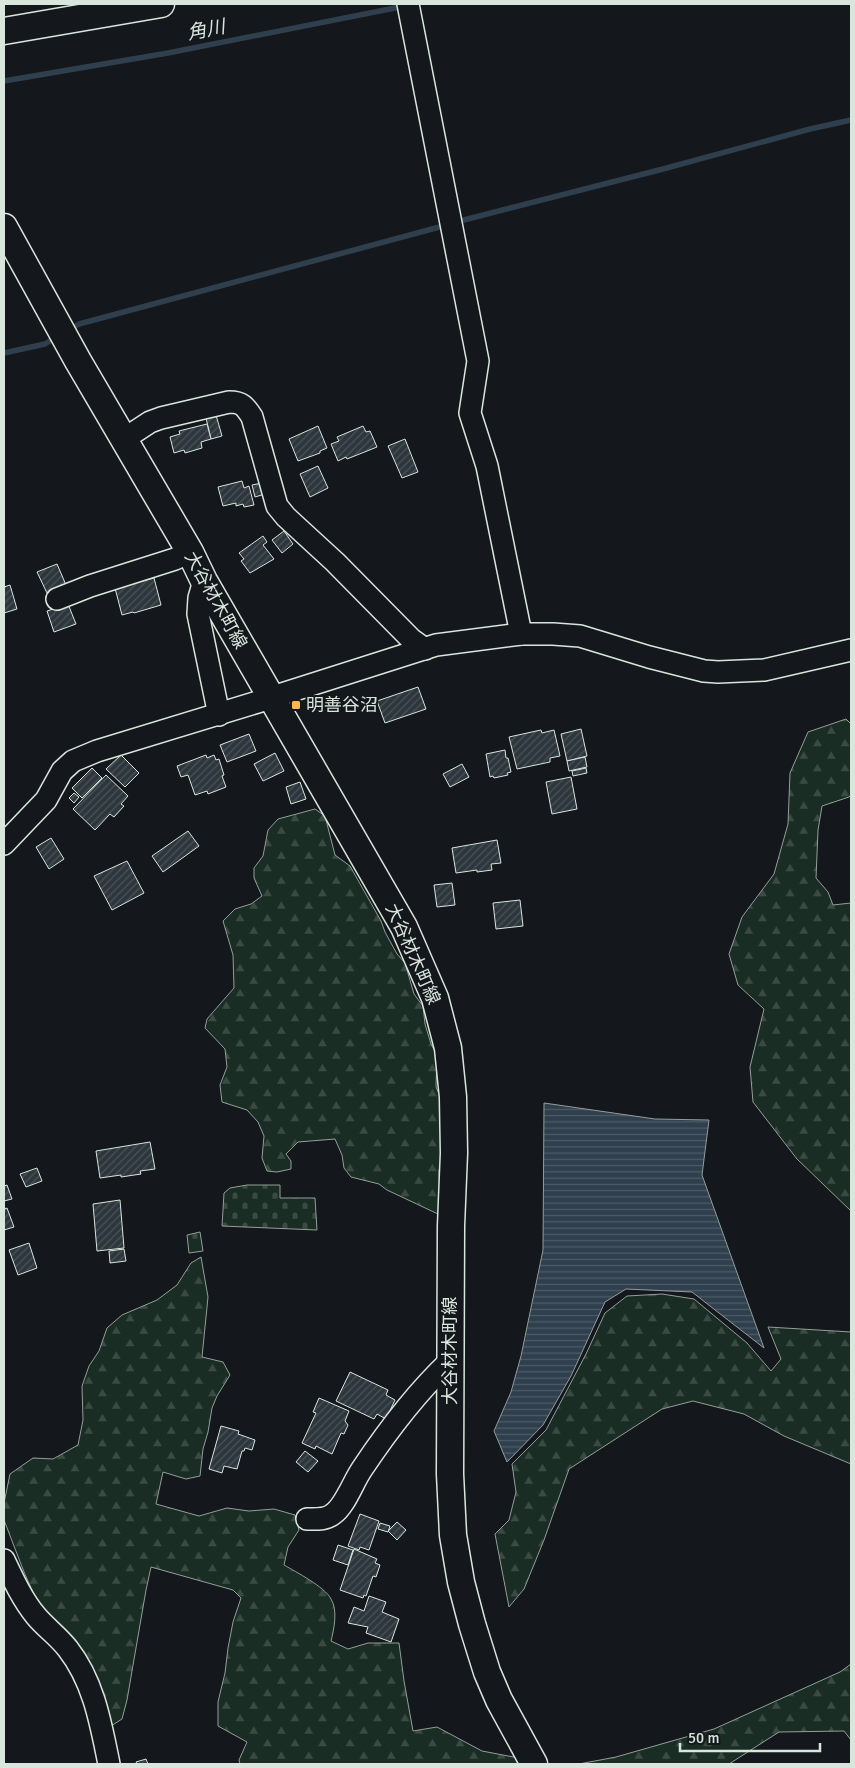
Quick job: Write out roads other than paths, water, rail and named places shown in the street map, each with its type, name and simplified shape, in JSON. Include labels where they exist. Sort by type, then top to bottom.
[{"type":"main road","points":[[4,31],[161,4]]},
{"type":"main road","name":"大谷材木町線","points":[[4,228],[78,361],[190,552],[204,581],[404,927],[435,998],[448,1048],[453,1097],[454,1153],[451,1226],[450,1361],[450,1474],[453,1534],[461,1582],[487,1672],[499,1700],[534,1764]]},
{"type":"street","points":[[408,4],[478,361],[470,413],[487,466],[521,634]]},
{"type":"street","points":[[124,439],[150,422],[161,418],[229,402],[244,404],[252,417],[277,506],[286,517],[335,562],[411,638],[425,649]]},
{"type":"street","points":[[57,599],[90,586],[175,559],[190,552]]},
{"type":"street","points":[[204,581],[199,598],[198,614],[219,715]]},
{"type":"street","points":[[282,694],[436,645],[521,634],[580,636],[649,658],[704,671],[718,672],[764,670],[851,650]]},
{"type":"street","points":[[4,844],[46,800],[62,771],[73,761],[97,751],[261,701]]},
{"type":"street","points":[[307,1519],[325,1518],[333,1515],[340,1508],[362,1468],[435,1376],[450,1361]]},
{"type":"street","points":[[4,1560],[24,1600],[37,1617],[68,1649],[82,1671],[94,1700],[109,1764]]},
{"type":"water","points":[[544,1103],[655,1119],[709,1120],[702,1175],[764,1348],[692,1292],[626,1289],[605,1302],[571,1376],[543,1425],[507,1462],[494,1431],[511,1392],[521,1356],[543,1250]]},
{"type":"waterway","name":"角川","points":[[4,81],[168,53],[405,6]]},
{"type":"waterway","points":[[456,222],[810,129],[851,120]]},
{"type":"waterway","points":[[69,330],[79,324],[447,225]]},
{"type":"waterway","points":[[4,353],[45,344],[56,337]]},
{"type":"place","name":"明善谷沼","points":[[296,705]]}]
